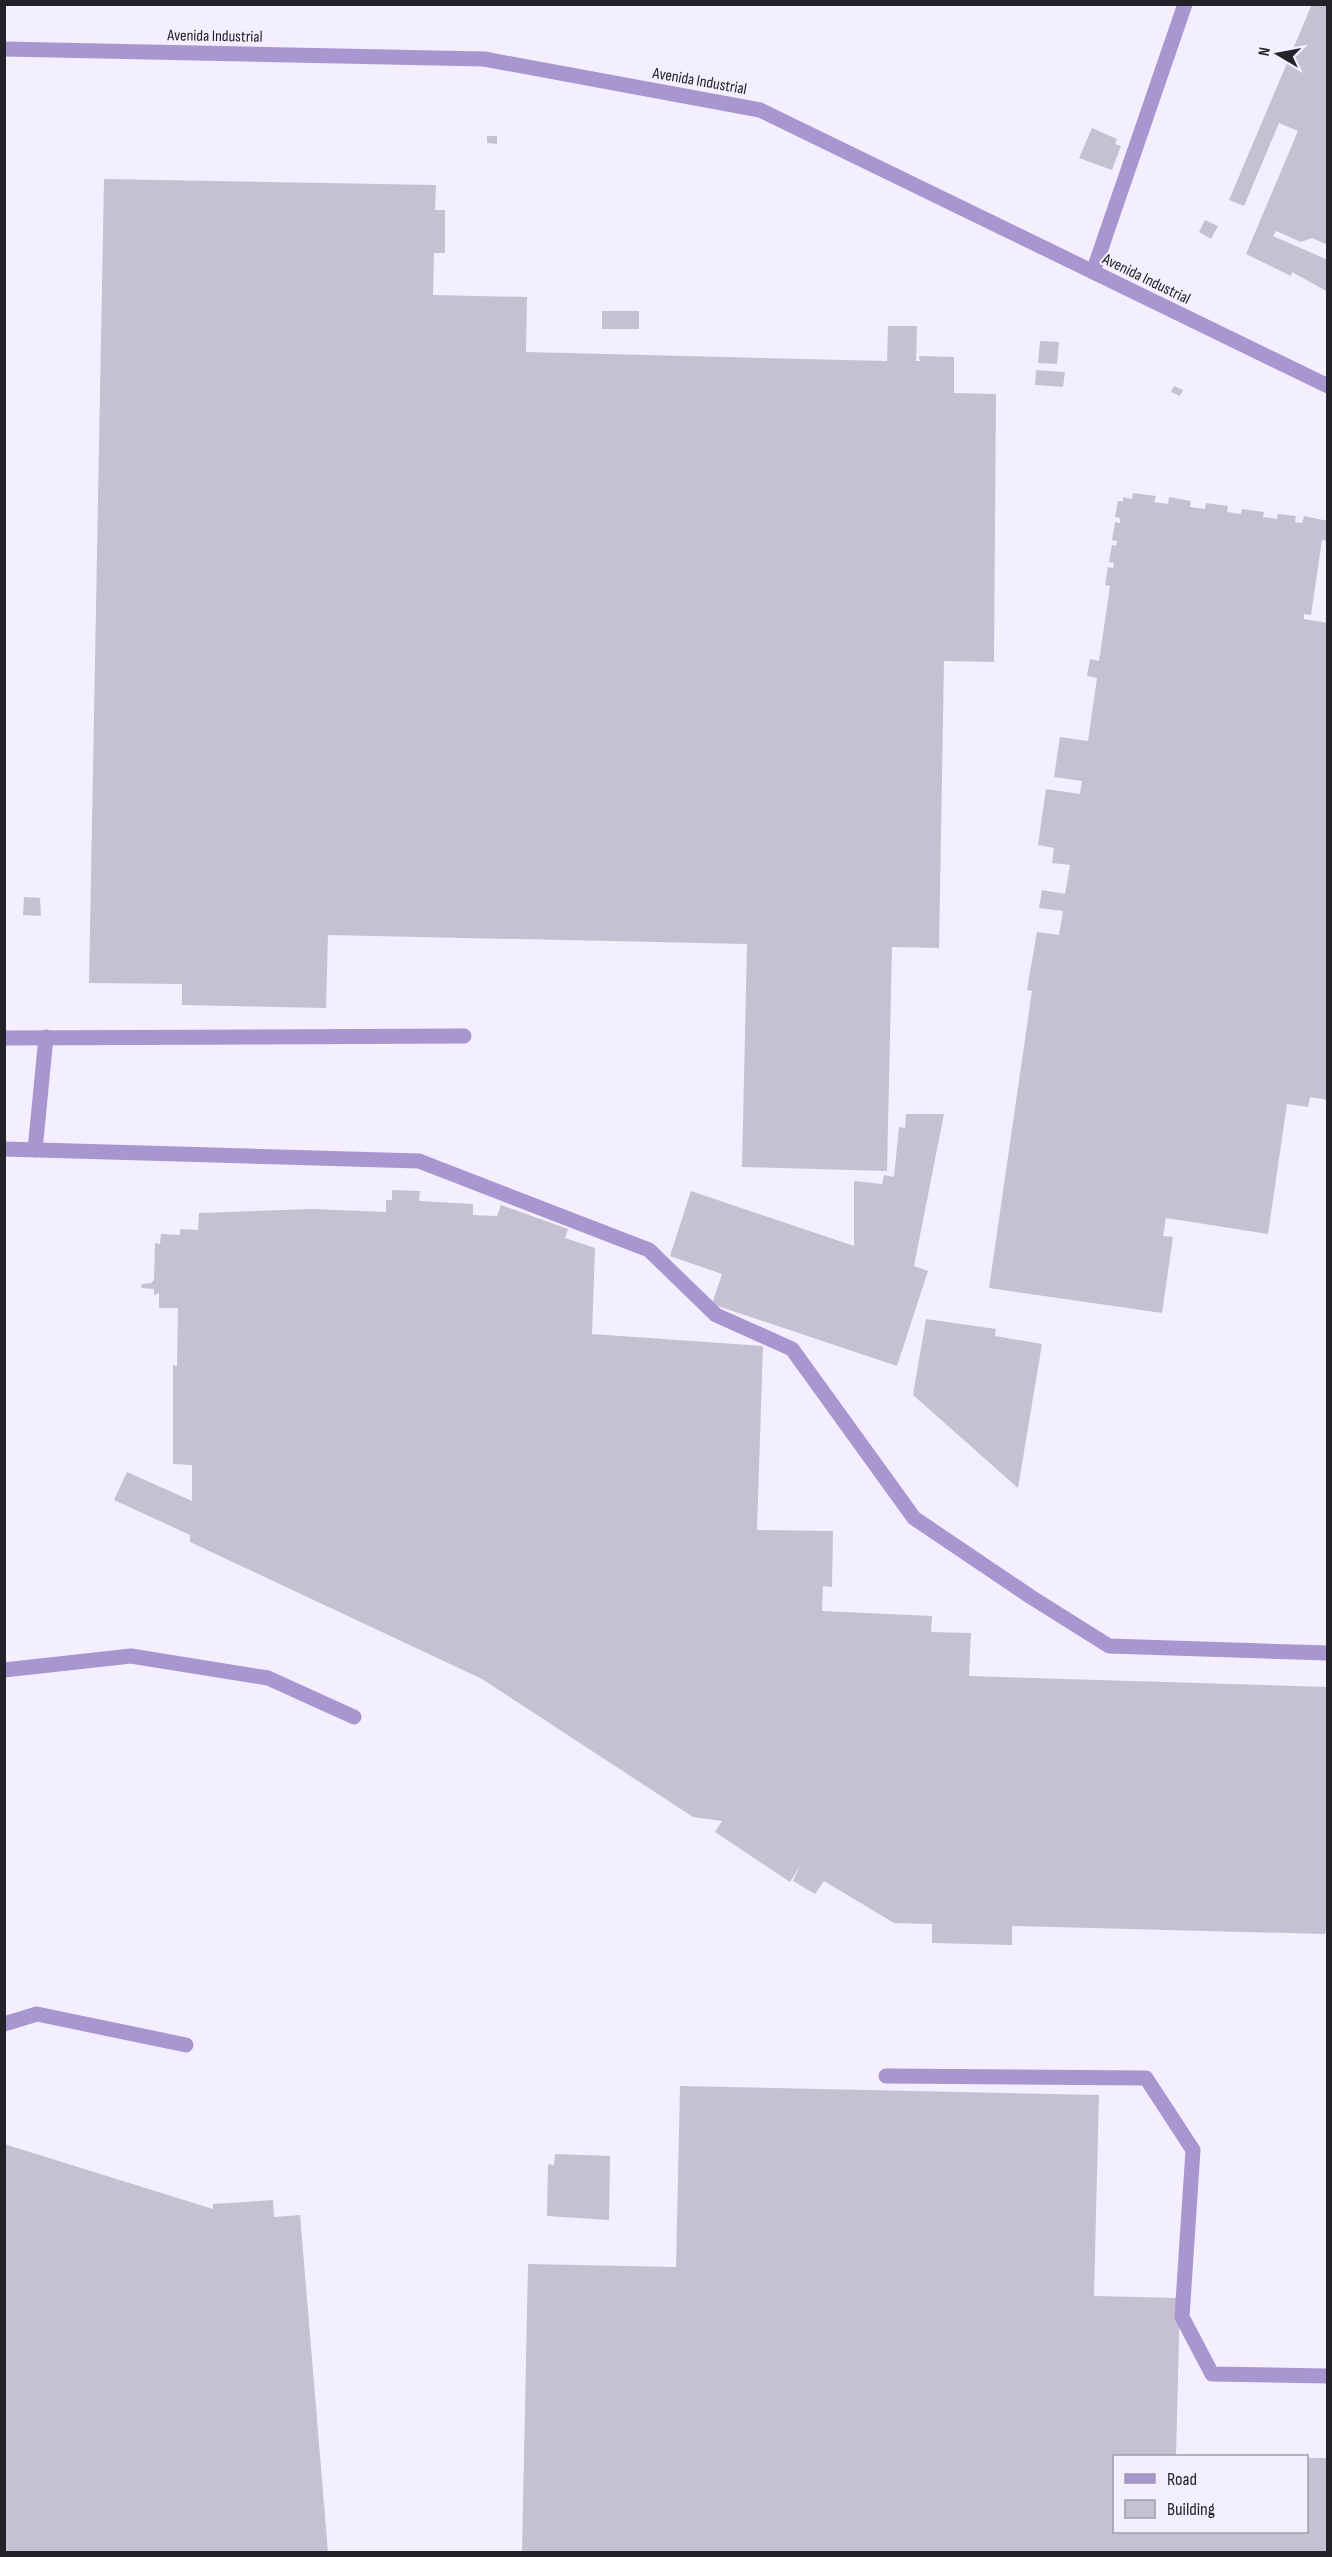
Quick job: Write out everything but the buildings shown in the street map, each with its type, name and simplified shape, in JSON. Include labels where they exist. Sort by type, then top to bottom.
[{"type":"street","points":[[1093,272],[1185,4]]},
{"type":"street","name":"Avenida Industrial","points":[[4,49],[484,59],[760,110],[1328,386]]},
{"type":"street","points":[[4,1038],[464,1036]]},
{"type":"street","points":[[35,1150],[46,1037]]},
{"type":"street","points":[[4,1149],[419,1161],[649,1250],[716,1315],[792,1349],[914,1518],[1031,1597],[1109,1646],[1328,1653]]},
{"type":"street","points":[[4,1670],[131,1656],[268,1678],[354,1717]]},
{"type":"street","points":[[4,2024],[37,2014],[186,2045]]},
{"type":"street","points":[[886,2076],[1146,2078],[1193,2150],[1182,2317],[1212,2374],[1328,2376]]}]
